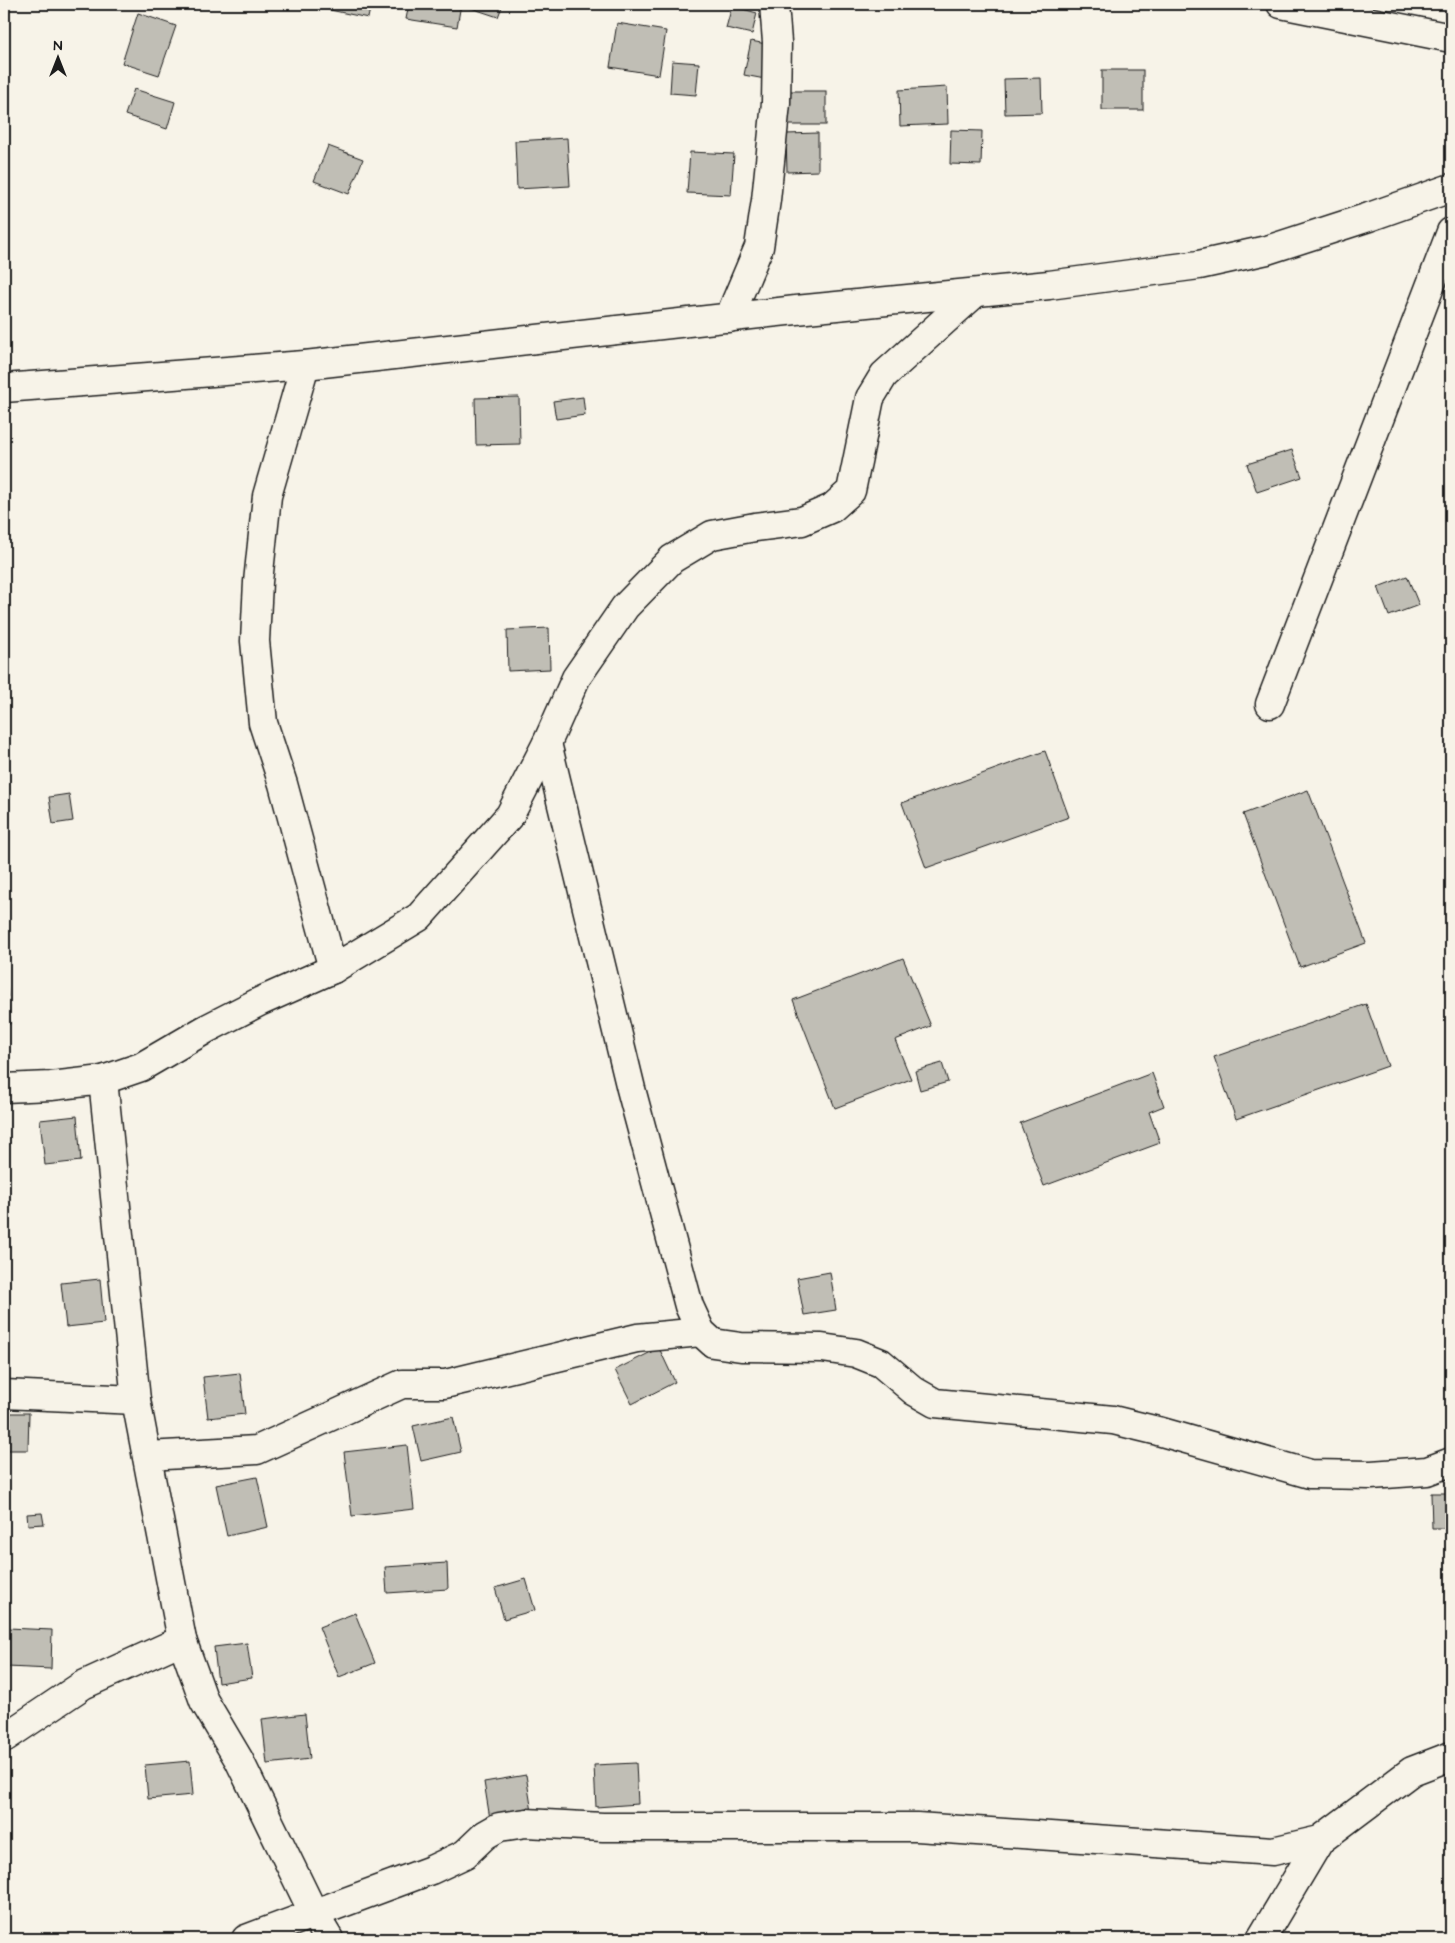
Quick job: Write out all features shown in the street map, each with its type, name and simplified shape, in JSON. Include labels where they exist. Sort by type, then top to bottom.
[{"type":"street","points":[[729,318],[759,248],[766,200],[776,103],[777,42],[774,4]]},
{"type":"street","points":[[1281,4],[1451,38]]},
{"type":"street","points":[[4,388],[305,365],[1049,285],[1199,265],[1268,250],[1451,188]]},
{"type":"street","points":[[1270,704],[1451,232]]},
{"type":"street","points":[[4,1088],[51,1086],[103,1080],[141,1067],[208,1028],[261,1001],[333,969],[419,917],[510,815],[547,743],[576,678],[625,608],[672,559],[712,535],[802,521],[832,508],[851,491],[870,398],[884,375],[975,293]]},
{"type":"street","points":[[305,365],[267,496],[258,582],[255,642],[263,722],[333,969]]},
{"type":"street","points":[[547,743],[631,1089],[689,1306],[701,1332],[713,1343],[741,1347],[822,1348],[856,1353],[881,1363],[914,1391],[935,1403],[1112,1420],[1158,1430],[1310,1474],[1371,1476],[1427,1470],[1451,1462]]},
{"type":"street","points":[[103,1080],[136,1400],[182,1640],[204,1701],[239,1760],[314,1914],[329,1939]]},
{"type":"street","points":[[146,1456],[256,1450],[402,1384],[445,1384],[637,1338],[701,1332]]},
{"type":"street","points":[[4,1394],[136,1400]]},
{"type":"street","points":[[4,1738],[83,1685],[182,1640]]},
{"type":"street","points":[[1261,1939],[1320,1840],[1412,1771],[1451,1756]]},
{"type":"street","points":[[246,1939],[431,1870],[464,1854],[499,1827],[526,1823],[603,1827],[918,1827],[1273,1851],[1320,1840]]},
{"type":"building","points":[[311,4],[371,4],[368,18],[311,6]]},
{"type":"building","points":[[409,4],[461,4],[457,27],[406,19]]},
{"type":"building","points":[[466,4],[503,4],[498,17],[465,6]]},
{"type":"building","points":[[732,6],[757,13],[752,34],[726,28]]},
{"type":"building","points":[[138,13],[176,26],[159,75],[122,63]]},
{"type":"building","points":[[617,23],[666,31],[659,75],[610,67]]},
{"type":"building","points":[[751,41],[771,45],[765,79],[744,75]]},
{"type":"building","points":[[672,61],[699,63],[696,95],[670,93]]},
{"type":"building","points":[[1102,70],[1143,70],[1143,110],[1102,110]]},
{"type":"building","points":[[1041,78],[1042,113],[1005,114],[1004,79]]},
{"type":"building","points":[[947,87],[948,124],[900,126],[899,90]]},
{"type":"building","points":[[134,89],[175,102],[167,129],[125,115]]},
{"type":"building","points":[[788,91],[826,91],[826,125],[788,125]]},
{"type":"building","points":[[951,130],[982,131],[981,165],[950,164]]},
{"type":"building","points":[[818,133],[818,171],[787,172],[786,134]]},
{"type":"building","points":[[567,138],[570,186],[517,189],[515,141]]},
{"type":"building","points":[[328,146],[363,159],[349,194],[314,181]]},
{"type":"building","points":[[690,152],[734,154],[731,195],[687,193]]},
{"type":"building","points":[[519,397],[520,444],[476,445],[475,398]]},
{"type":"building","points":[[583,397],[585,415],[556,419],[553,401]]},
{"type":"building","points":[[1292,450],[1302,477],[1257,492],[1247,464]]},
{"type":"building","points":[[1407,576],[1419,605],[1389,616],[1378,587]]},
{"type":"building","points":[[549,628],[550,669],[508,671],[507,630]]},
{"type":"building","points":[[1045,751],[1069,817],[926,868],[902,803]]},
{"type":"building","points":[[1308,790],[1366,943],[1300,967],[1243,814]]},
{"type":"building","points":[[69,794],[73,821],[53,824],[49,797]]},
{"type":"building","points":[[903,958],[931,1026],[895,1040],[911,1079],[835,1108],[793,1000]]},
{"type":"building","points":[[4,962],[10,1024],[4,1025]]},
{"type":"building","points":[[1366,1004],[1388,1066],[1236,1119],[1214,1057]]},
{"type":"building","points":[[942,1063],[948,1082],[920,1090],[915,1071]]},
{"type":"building","points":[[1152,1073],[1164,1106],[1149,1112],[1160,1143],[1044,1186],[1020,1123]]},
{"type":"building","points":[[77,1116],[81,1161],[45,1165],[40,1120]]},
{"type":"building","points":[[830,1272],[836,1310],[804,1315],[797,1278]]},
{"type":"building","points":[[100,1279],[104,1323],[66,1327],[61,1283]]},
{"type":"building","points":[[659,1348],[675,1382],[632,1404],[615,1370]]},
{"type":"building","points":[[240,1373],[245,1414],[208,1418],[203,1377]]},
{"type":"building","points":[[4,1413],[29,1413],[28,1450],[4,1450]]},
{"type":"building","points":[[453,1417],[461,1452],[421,1461],[413,1426]]},
{"type":"building","points":[[407,1445],[414,1509],[352,1516],[344,1452]]},
{"type":"building","points":[[257,1477],[268,1527],[227,1536],[216,1485]]},
{"type":"building","points":[[1431,1493],[1451,1493],[1451,1528],[1432,1528]]},
{"type":"building","points":[[42,1513],[44,1524],[28,1525],[27,1514]]},
{"type":"building","points":[[447,1563],[448,1589],[387,1593],[385,1567]]},
{"type":"building","points":[[526,1579],[535,1610],[504,1619],[495,1588]]},
{"type":"building","points":[[355,1613],[375,1663],[339,1677],[319,1627]]},
{"type":"building","points":[[8,1628],[52,1630],[51,1669],[7,1667]]},
{"type":"building","points":[[247,1643],[252,1678],[218,1683],[214,1647]]},
{"type":"building","points":[[305,1714],[310,1759],[267,1764],[262,1719]]},
{"type":"building","points":[[190,1761],[193,1795],[148,1799],[145,1765]]},
{"type":"building","points":[[636,1763],[638,1804],[596,1807],[594,1765]]},
{"type":"building","points":[[526,1775],[533,1818],[491,1825],[484,1782]]}]
